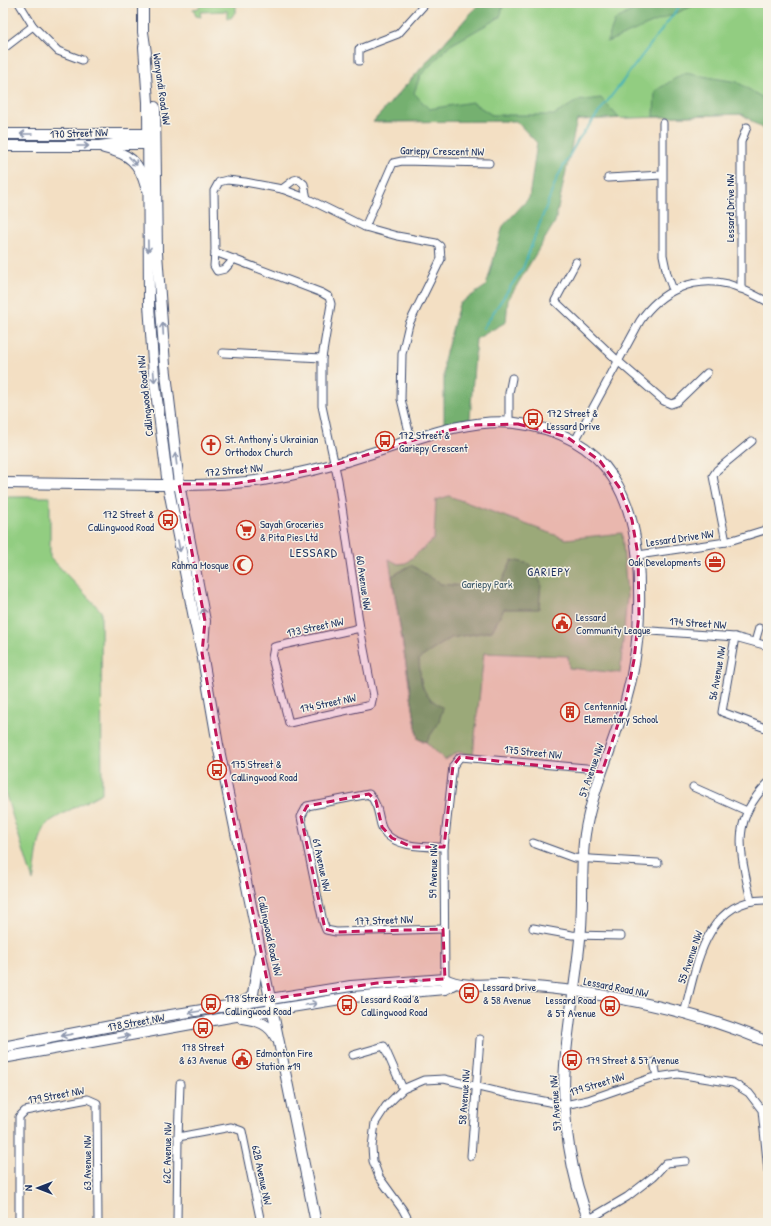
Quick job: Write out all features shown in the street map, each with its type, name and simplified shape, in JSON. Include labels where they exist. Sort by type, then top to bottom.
[{"type":"main road","name":"Wanyandi Road NW","points":[[143,3],[144,48],[152,139]]},
{"type":"main road","name":"170 Street NW","points":[[3,134],[152,139]]},
{"type":"main road","name":"170 Street NW","points":[[3,146],[98,146],[152,139]]},
{"type":"main road","name":"Callingwood Road NW","points":[[152,139],[148,207],[150,313],[154,376],[168,485],[202,653],[220,753],[316,1223]]},
{"type":"main road","name":"Callingwood Road NW","points":[[152,139],[157,253],[165,365],[179,484],[205,621],[202,653]]},
{"type":"main road","points":[[98,146],[121,152],[134,161],[141,171],[146,186],[148,207]]},
{"type":"main road","name":"172 Street NW","points":[[3,483],[168,485],[244,482],[334,465],[411,440],[460,428],[508,423],[546,429],[574,441],[596,458],[611,474],[626,501]]},
{"type":"main road","name":"57 Avenue NW","points":[[586,1222],[574,1177],[565,1105],[564,1067],[581,935],[583,859],[587,820],[626,700],[638,630],[638,555],[632,520],[626,501]]},
{"type":"main road","points":[[233,1006],[250,998],[253,994],[260,950]]},
{"type":"main road","name":"Lessard Road NW","points":[[271,1000],[370,984],[500,984],[574,991],[637,1002],[684,1014],[768,1042]]},
{"type":"main road","name":"Lessard Road NW","points":[[273,1010],[445,984]]},
{"type":"main road","name":"178 Street NW","points":[[3,1047],[152,1018],[271,1000]]},
{"type":"main road","name":"178 Street NW","points":[[3,1058],[273,1010]]},
{"type":"main road","points":[[230,1017],[250,1019],[265,1024],[274,1033],[281,1052]]},
{"type":"street","points":[[19,3],[33,26],[58,51],[82,60]]},
{"type":"street","points":[[359,61],[359,49],[398,34],[426,3]]},
{"type":"street","points":[[3,49],[33,26]]},
{"type":"street","points":[[663,122],[663,255],[667,274],[673,290]]},
{"type":"street","name":"Lessard Drive NW","points":[[741,289],[741,142],[747,127]]},
{"type":"street","name":"Gariepy Crescent NW","points":[[365,227],[393,163],[402,160],[490,163]]},
{"type":"street","points":[[608,178],[662,175]]},
{"type":"street","points":[[282,189],[294,180],[298,179],[304,184],[307,198]]},
{"type":"street","points":[[234,259],[225,269],[217,271],[214,266],[214,191],[219,182],[227,180],[282,189],[307,198],[365,227],[397,236],[436,243],[440,246],[442,250],[441,258],[410,324],[402,354],[400,375],[401,399],[411,440]]},
{"type":"street","points":[[215,252],[329,297],[331,304],[322,358],[322,406],[334,465]]},
{"type":"street","points":[[576,262],[555,301],[618,362],[664,401],[671,404],[677,402],[707,373]]},
{"type":"street","points":[[574,441],[646,313],[656,301],[673,290],[688,285],[706,282],[723,283],[741,289],[768,302]]},
{"type":"street","points":[[223,353],[322,358]]},
{"type":"street","points":[[508,423],[509,393],[512,378]]},
{"type":"street","name":"Lessard Drive NW","points":[[726,542],[713,476],[717,470],[752,441]]},
{"type":"street","name":"60 Avenue NW","points":[[334,465],[360,628],[373,696],[371,705]]},
{"type":"street","name":"Lessard Drive NW","points":[[638,555],[726,542],[768,528]]},
{"type":"street","name":"173 Street NW","points":[[289,722],[272,658],[274,646],[360,628]]},
{"type":"street","points":[[755,642],[759,628]]},
{"type":"street","name":"174 Street NW","points":[[638,630],[735,637],[768,646]]},
{"type":"street","name":"56 Avenue NW","points":[[735,637],[722,712],[768,729]]},
{"type":"street","name":"174 Street NW","points":[[289,722],[371,705]]},
{"type":"street","name":"175 Street NW","points":[[460,757],[586,768],[602,772]]},
{"type":"street","name":"59 Avenue NW","points":[[445,984],[443,929],[444,847],[453,766],[460,757]]},
{"type":"street","points":[[768,783],[759,792],[747,811],[741,829],[741,853],[751,901],[768,900]]},
{"type":"street","points":[[693,787],[747,811]]},
{"type":"street","name":"61 Avenue NW","points":[[326,930],[323,922],[301,817],[307,806],[369,794],[376,801],[382,827],[392,838],[412,847],[444,847]]},
{"type":"street","points":[[532,843],[568,857],[658,863]]},
{"type":"street","name":"55 Avenue NW","points":[[684,1014],[708,934],[717,921],[725,914],[739,905],[751,901]]},
{"type":"street","points":[[533,928],[581,935],[621,936]]},
{"type":"street","name":"177 Street NW","points":[[326,930],[336,932],[443,929]]},
{"type":"street","name":"58 Avenue NW","points":[[471,1156],[475,1087],[480,1039]]},
{"type":"street","points":[[353,1055],[384,1046],[402,1089]]},
{"type":"street","points":[[654,1062],[657,1077]]},
{"type":"street","name":"179 Street NW","points":[[410,1223],[403,1210],[379,1177],[373,1161],[372,1147],[375,1123],[386,1106],[402,1089],[424,1080],[444,1079],[475,1087],[565,1105],[588,1100],[657,1077],[678,1074],[733,1083],[749,1093],[765,1109]]},
{"type":"street","name":"62C Avenue NW","points":[[177,1223],[180,1084]]},
{"type":"street","name":"179 Street NW","points":[[19,1223],[19,1117],[25,1111],[88,1099],[97,1103]]},
{"type":"street","name":"63 Avenue NW","points":[[97,1103],[98,1223]]},
{"type":"street","points":[[765,1109],[768,1171]]},
{"type":"street","name":"62B Avenue NW","points":[[178,1137],[230,1127],[242,1131],[261,1223]]},
{"type":"street","name":"57 Avenue NW","points":[[586,1222],[627,1196],[654,1176],[666,1163],[686,1161]]},
{"type":"highlighted area","points":[[518,424],[567,437],[600,461],[619,487],[632,520],[638,555],[639,614],[634,660],[626,700],[602,772],[460,757],[453,766],[444,847],[412,847],[392,838],[382,827],[376,801],[369,794],[307,806],[301,817],[325,929],[336,932],[443,929],[445,979],[377,983],[271,999],[218,745],[202,653],[205,621],[179,484],[233,484],[286,475],[334,465],[440,432],[476,425]]},
{"type":"green space","points":[[200,3],[233,3],[236,5],[236,11],[231,18],[227,18],[227,11],[200,12],[201,17],[196,16],[193,9],[199,8]]},
{"type":"green space","points":[[480,3],[768,3],[768,129],[763,129],[742,114],[577,120],[373,122]]},
{"type":"green space","points":[[480,3],[504,3],[500,17],[449,46],[420,76],[414,93],[429,109],[472,102],[492,115],[554,115],[577,101],[601,98],[619,118],[577,120],[555,222],[508,300],[506,322],[476,339],[470,419],[444,424],[444,360],[459,304],[486,286],[503,226],[529,198],[537,143],[516,121],[373,122]]},
{"type":"green space","points":[[646,3],[700,3],[607,42],[615,20]]},
{"type":"green space","points":[[684,73],[737,82],[768,101],[768,129],[763,129],[742,114],[654,117],[655,91]]},
{"type":"green space","name":"Gariepy Park","points":[[449,496],[566,539],[622,533],[627,596],[620,673],[569,668],[568,656],[484,653],[473,755],[458,752],[445,760],[426,742],[418,739],[389,559],[398,564],[406,563],[434,539],[436,500]]},
{"type":"green space","points":[[3,497],[50,497],[50,557],[101,611],[102,793],[64,813],[47,824],[43,830],[39,844],[33,881],[3,786]]},
{"type":"green space","points":[[512,560],[530,564],[541,583],[539,609],[504,609],[492,631],[451,638],[419,659],[420,676],[423,688],[435,703],[443,708],[438,724],[426,742],[418,739],[392,576],[411,565],[441,584],[498,589]]},
{"type":"waterway","points":[[483,328],[523,268],[557,178],[578,140],[682,3]]},
{"type":"place","name":"172 Street & Lessard Drive","points":[[533,419]]},
{"type":"place","name":"172 Street & Gariepy Crescent","points":[[385,441]]},
{"type":"place","name":"St. Anthony's Ukrainian Orthodox Church","points":[[211,445]]},
{"type":"place","name":"172 Street & Callingwood Road","points":[[168,520]]},
{"type":"place","name":"Sayah Groceries & Pita Pies Ltd","points":[[246,530]]},
{"type":"place","name":"Oak Developments","points":[[715,562]]},
{"type":"place","name":"Rahma Mosque","points":[[243,565]]},
{"type":"place","name":"Lessard Community League","points":[[562,623]]},
{"type":"place","name":"Centennial Elementary School","points":[[570,712]]},
{"type":"place","name":"175 Street & Callingwood Road","points":[[217,770]]},
{"type":"place","name":"Lessard Drive & 58 Avenue","points":[[469,993]]},
{"type":"place","name":"178 Street & Callingwood Road","points":[[211,1004]]},
{"type":"place","name":"Lessard Road & Callingwood Road","points":[[347,1005]]},
{"type":"place","name":"Lessard Road & 57 Avenue","points":[[610,1006]]},
{"type":"place","name":"178 Street & 63 Avenue","points":[[203,1028]]},
{"type":"place","name":"Edmonton Fire Station #19","points":[[242,1059]]},
{"type":"place","name":"179 Street & 57 Avenue","points":[[572,1060]]},
{"type":"district","name":"LESSARD","points":[[314,552]]},
{"type":"district","name":"GARIEPY","points":[[549,572]]}]
